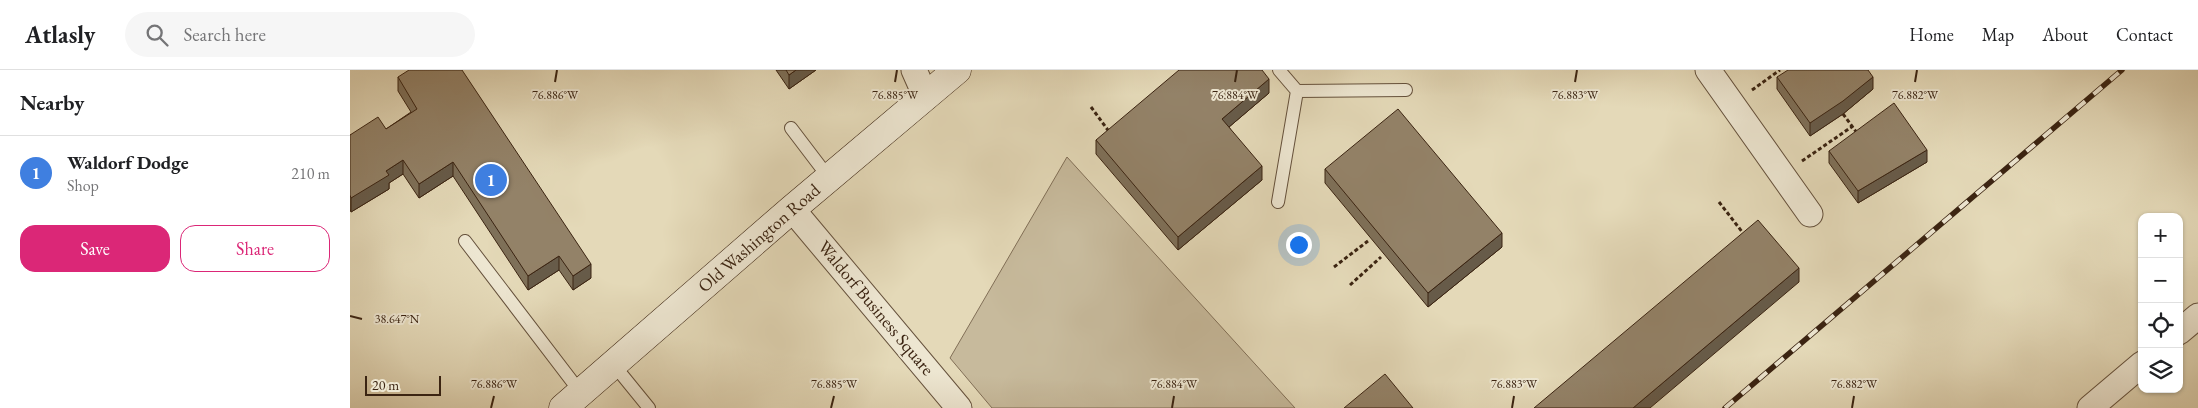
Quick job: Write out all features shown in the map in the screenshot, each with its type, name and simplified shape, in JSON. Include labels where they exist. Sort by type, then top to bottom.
[{"type":"main road","name":"Old Washington Road","points":[[572,401],[828,178],[957,70]]},
{"type":"street","points":[[914,70],[926,96]]},
{"type":"street","points":[[1708,70],[1810,214]]},
{"type":"street","name":"Waldorf Business Square","points":[[792,209],[959,408]]},
{"type":"street","points":[[2183,329],[2198,316]]},
{"type":"street","points":[[2094,407],[2138,368]]},
{"type":"lane","points":[[1279,70],[1297,91],[1406,90]]},
{"type":"lane","points":[[1278,202],[1297,91]]},
{"type":"lane","points":[[791,128],[828,178]]},
{"type":"lane","points":[[465,241],[572,401]]},
{"type":"lane","points":[[614,365],[649,408]]},
{"type":"path","points":[[1755,87],[1780,70]]},
{"type":"path","points":[[1091,107],[1112,136]]},
{"type":"path","points":[[1843,114],[1862,140]]},
{"type":"path","points":[[1782,174],[1853,126]]},
{"type":"path","points":[[1719,202],[1743,233]]},
{"type":"path","points":[[1334,268],[1368,241]]},
{"type":"path","points":[[1350,285],[1381,257]]},
{"type":"shaded area","points":[[1067,157],[1295,408],[992,408],[950,358]]},
{"type":"building","points":[[409,70],[462,70],[591,264],[573,276],[559,256],[528,276],[453,162],[419,184],[403,160],[386,171],[389,175],[351,198],[350,135],[378,117],[386,129],[417,109],[398,77]]},
{"type":"building","points":[[786,70],[796,70],[789,75]]},
{"type":"building","points":[[1179,70],[1262,70],[1269,79],[1222,119],[1262,166],[1178,237],[1096,140]]},
{"type":"building","points":[[1788,70],[1868,70],[1873,77],[1843,101],[1810,123],[1777,77]]},
{"type":"building","points":[[1894,103],[1927,150],[1858,191],[1829,151]]},
{"type":"building","points":[[1398,109],[1502,233],[1428,293],[1325,169]]},
{"type":"building","points":[[1758,220],[1799,268],[1633,408],[1534,408]]},
{"type":"building","points":[[1385,374],[1413,408],[1344,408]]},
{"type":"railway","points":[[1725,408],[2122,70]]},
{"type":"place","name":"Waldorf Dodge","points":[[491,180]]}]
